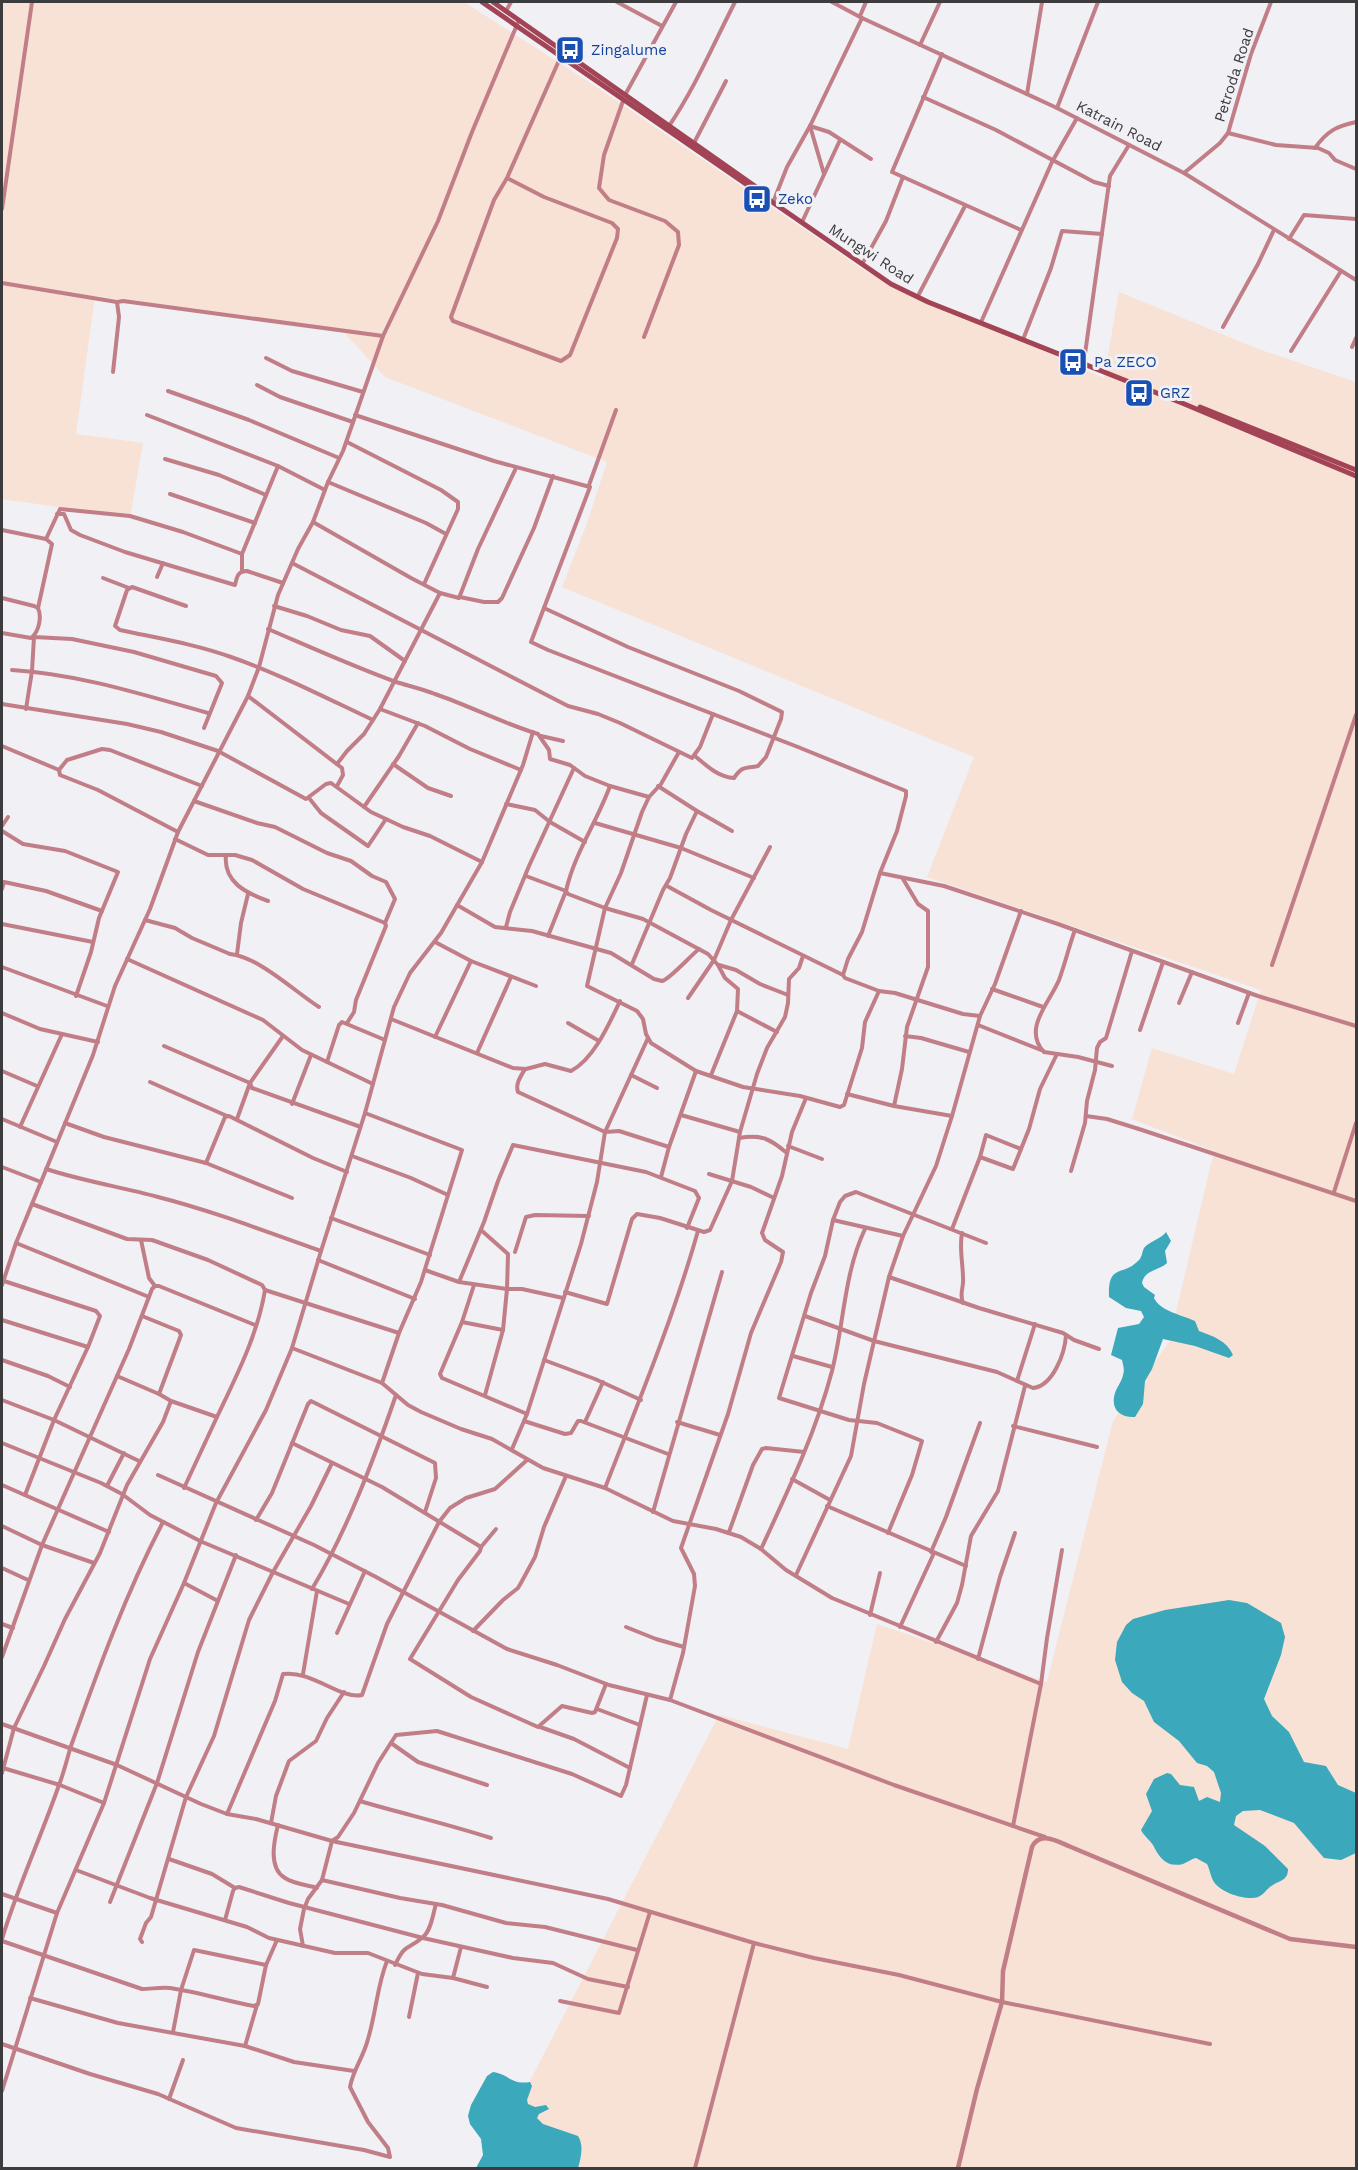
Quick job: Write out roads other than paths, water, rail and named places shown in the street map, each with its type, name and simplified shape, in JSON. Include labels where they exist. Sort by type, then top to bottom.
[{"type":"main road","name":"Mungwi Road","points":[[482,2],[518,23],[902,290],[1356,476]]},
{"type":"main road","name":"Mungwi Road","points":[[493,2],[561,57],[669,126],[894,282],[982,320],[1356,470]]},
{"type":"street","points":[[2,209],[32,2]]},
{"type":"street","points":[[506,11],[512,2]]},
{"type":"street","points":[[617,2],[662,26]]},
{"type":"street","points":[[644,337],[679,245],[678,232],[665,221],[609,200],[598,188],[604,155],[624,98],[676,2]]},
{"type":"street","points":[[669,126],[687,99],[735,2]]},
{"type":"street","name":"Katrain Road","points":[[832,2],[1057,108],[1184,173],[1356,280]]},
{"type":"street","points":[[774,200],[787,167],[810,126],[866,2]]},
{"type":"street","points":[[920,45],[940,2]]},
{"type":"street","points":[[1027,94],[1042,2]]},
{"type":"street","points":[[1057,108],[1098,2]]},
{"type":"street","name":"Petroda Road","points":[[1184,173],[1220,143],[1228,133],[1251,54],[1271,2]]},
{"type":"street","points":[[25,1495],[54,1420],[99,1323],[100,1316],[96,1311],[3,1283],[15,1243],[98,1042],[107,1006],[145,920],[175,839],[248,696],[259,668],[274,606],[283,583],[313,522],[346,442],[383,336],[438,221],[472,132],[518,23]]},
{"type":"street","points":[[942,54],[892,170],[964,206],[1021,230]]},
{"type":"street","points":[[507,178],[544,197],[612,223],[618,229],[617,238],[570,355],[561,361],[453,321],[451,317],[494,200],[507,178],[561,57]]},
{"type":"street","points":[[694,143],[726,81]]},
{"type":"street","points":[[923,97],[996,130],[1052,162],[1094,182],[1109,186]]},
{"type":"street","points":[[982,320],[1052,162],[1077,118]]},
{"type":"street","points":[[1315,148],[1324,135],[1336,127],[1356,122]]},
{"type":"street","points":[[810,126],[829,132],[871,159]]},
{"type":"street","points":[[810,126],[825,175]]},
{"type":"street","points":[[1228,133],[1276,145],[1315,148],[1325,151],[1335,160],[1356,169]]},
{"type":"street","points":[[803,220],[840,140]]},
{"type":"street","points":[[1084,361],[1109,186],[1113,171],[1129,145]]},
{"type":"street","points":[[864,261],[886,221],[903,177]]},
{"type":"street","points":[[919,294],[964,206]]},
{"type":"street","points":[[1289,239],[1304,215],[1356,219]]},
{"type":"street","points":[[1223,327],[1274,230]]},
{"type":"street","points":[[1024,337],[1051,268],[1062,231],[1102,234]]},
{"type":"street","points":[[1291,351],[1341,271]]},
{"type":"street","points":[[2,283],[117,302],[383,336]]},
{"type":"street","points":[[112,372],[119,317],[117,302]]},
{"type":"street","points":[[1352,346],[1356,338]]},
{"type":"street","points":[[266,358],[292,371],[363,392]]},
{"type":"street","points":[[257,385],[280,397],[353,422]]},
{"type":"street","points":[[168,391],[249,420],[339,458]]},
{"type":"street","points":[[616,410],[589,485],[590,489],[531,642],[906,791],[897,831],[880,873],[862,932],[848,958],[843,975]]},
{"type":"street","points":[[147,415],[278,466],[325,490]]},
{"type":"street","points":[[355,415],[516,468],[589,485]]},
{"type":"street","points":[[346,442],[412,475],[456,500],[459,504],[424,584]]},
{"type":"street","points":[[165,459],[219,476],[266,495]]},
{"type":"street","points":[[242,571],[242,554],[278,466]]},
{"type":"street","points":[[460,597],[478,549],[516,468]]},
{"type":"street","points":[[313,522],[440,593],[457,599],[460,597],[484,602],[498,602],[502,598],[534,528],[553,476]]},
{"type":"street","points":[[328,482],[426,523],[446,534]]},
{"type":"street","points":[[170,494],[255,523]]},
{"type":"street","points":[[46,539],[60,508],[130,516],[183,532],[242,554]]},
{"type":"street","points":[[57,514],[64,514],[71,530],[125,552],[235,585],[237,574],[242,571],[283,583]]},
{"type":"street","points":[[2,530],[46,539],[52,544],[38,608],[39,622],[34,637],[26,709]]},
{"type":"street","points":[[157,577],[163,563]]},
{"type":"street","points":[[292,563],[421,629],[500,673],[568,706],[620,723],[692,758],[695,756],[711,769],[727,777],[734,778],[740,769],[758,766],[766,757],[782,719],[782,712],[544,608]]},
{"type":"street","points":[[104,578],[186,606]]},
{"type":"street","points":[[129,588],[116,628],[201,648],[259,668],[373,720]]},
{"type":"street","points":[[337,764],[359,740],[380,710],[440,593]]},
{"type":"street","points":[[2,598],[38,608]]},
{"type":"street","points":[[274,606],[308,616],[341,630],[366,635],[405,661]]},
{"type":"street","points":[[268,629],[395,681],[481,711],[500,721],[563,741]]},
{"type":"street","points":[[2,633],[22,638],[72,639],[134,652],[216,676],[222,683],[208,713],[204,728]]},
{"type":"street","points":[[12,670],[95,681],[208,713]]},
{"type":"street","points":[[248,696],[337,764],[344,772],[337,786]]},
{"type":"street","points":[[2,704],[134,725],[161,732],[218,751],[302,798],[309,798],[328,783],[337,786],[364,807],[386,819],[430,836],[482,862]]},
{"type":"street","points":[[380,710],[418,723],[470,749],[520,770]]},
{"type":"street","points":[[695,756],[713,714]]},
{"type":"street","points":[[1272,965],[1356,714]]},
{"type":"street","points":[[364,807],[418,723]]},
{"type":"street","points":[[2,2091],[57,1913],[104,1803],[150,1659],[216,1503],[266,1410],[292,1348],[365,1113],[391,1019],[407,979],[435,942],[482,862],[533,732]]},
{"type":"street","points":[[540,735],[549,750],[550,759],[570,765],[585,776],[610,786],[649,797]]},
{"type":"street","points":[[2,746],[58,771],[60,775],[98,790],[178,832]]},
{"type":"street","points":[[58,771],[67,760],[102,749],[110,750],[202,786]]},
{"type":"street","points":[[679,752],[649,797],[605,908],[586,986],[620,1001],[641,1015],[648,1038],[660,1049],[696,1071],[751,1089],[806,1098],[842,1107],[862,1048],[865,1022],[879,991]]},
{"type":"street","points":[[393,764],[428,788],[451,796]]},
{"type":"street","points":[[506,927],[525,876],[574,768]]},
{"type":"street","points":[[548,936],[566,891],[574,863],[595,823],[610,786]]},
{"type":"street","points":[[658,786],[732,831]]},
{"type":"street","points":[[309,798],[321,813],[368,846],[386,819]]},
{"type":"street","points":[[194,801],[257,823],[275,826],[318,849],[351,861],[372,876],[386,882],[395,899],[356,1000],[354,1012],[347,1023]]},
{"type":"street","points":[[506,804],[535,810],[550,822],[585,842]]},
{"type":"street","points":[[632,964],[697,811]]},
{"type":"street","points":[[2,826],[8,817]]},
{"type":"street","points":[[595,823],[655,840],[754,878]]},
{"type":"street","points":[[2,831],[23,844],[53,847],[116,869],[118,872],[102,911],[76,996]]},
{"type":"street","points":[[175,839],[208,855],[226,855],[252,860],[303,889],[385,922]]},
{"type":"street","points":[[688,998],[714,960],[731,920],[770,847]]},
{"type":"street","points":[[226,855],[227,873],[248,894],[268,902]]},
{"type":"street","points":[[880,873],[903,879],[932,882],[1021,911],[1249,993],[1356,1026]]},
{"type":"street","points":[[525,876],[605,908],[636,917],[699,949],[714,960],[725,978],[738,989],[737,1011],[711,1075]]},
{"type":"street","points":[[894,1107],[902,1069],[905,1036],[915,1000],[928,968],[928,911],[918,904],[903,879]]},
{"type":"street","points":[[2,889],[4,882],[46,891],[102,911]]},
{"type":"street","points":[[667,885],[845,978],[879,991],[963,1014],[980,1016]]},
{"type":"street","points":[[237,954],[248,894]]},
{"type":"street","points":[[457,905],[495,927],[506,927],[548,936],[611,952],[654,979],[666,980],[699,949]]},
{"type":"street","points":[[796,1575],[851,1456],[889,1277],[903,1236],[936,1166],[980,1016],[1021,911]]},
{"type":"street","points":[[145,920],[175,928],[230,954],[237,954],[264,969],[319,1007]]},
{"type":"street","points":[[2,924],[93,942]]},
{"type":"street","points":[[1042,1051],[1036,1030],[1043,1007],[1053,993],[1075,930]]},
{"type":"street","points":[[435,942],[471,962],[536,986]]},
{"type":"street","points":[[1071,1171],[1086,1116],[1087,1101],[1094,1081],[1097,1048],[1106,1038],[1132,951]]},
{"type":"street","points":[[565,1292],[607,1304],[634,1215],[660,1218],[698,1231],[710,1230],[732,1181],[740,1132],[751,1089],[767,1048],[785,1017],[789,979],[799,968],[803,956]]},
{"type":"street","points":[[127,959],[263,1020],[294,1045],[311,1055],[373,1084]]},
{"type":"street","points":[[435,1037],[471,962]]},
{"type":"street","points":[[1140,1030],[1163,962]]},
{"type":"street","points":[[718,965],[736,970],[760,984],[788,995]]},
{"type":"street","points":[[2,968],[107,1006]]},
{"type":"street","points":[[1179,1003],[1192,972]]},
{"type":"street","points":[[477,1053],[511,977]]},
{"type":"street","points":[[992,989],[1043,1007]]},
{"type":"street","points":[[1238,1023],[1249,993]]},
{"type":"street","points":[[391,1019],[506,1066],[526,1069],[545,1064],[573,1071],[599,1041],[620,1001]]},
{"type":"street","points":[[737,1011],[777,1032]]},
{"type":"street","points":[[2,1013],[40,1029],[98,1042]]},
{"type":"street","points":[[327,1062],[342,1022],[385,1041]]},
{"type":"street","points":[[568,1023],[599,1041]]},
{"type":"street","points":[[978,1025],[1042,1051],[1112,1066]]},
{"type":"street","points":[[20,1127],[62,1034]]},
{"type":"street","points":[[237,1119],[250,1083],[283,1036]]},
{"type":"street","points":[[905,1036],[921,1038],[969,1052]]},
{"type":"street","points":[[512,1449],[527,1414],[589,1216],[605,1132],[648,1038]]},
{"type":"street","points":[[164,1046],[250,1083],[252,1088],[358,1126]]},
{"type":"street","points":[[980,1157],[1011,1169],[1014,1166],[1029,1129],[1040,1089],[1057,1054]]},
{"type":"street","points":[[292,1104],[311,1055]]},
{"type":"street","points":[[526,1069],[519,1078],[518,1092],[605,1132],[619,1131],[669,1147]]},
{"type":"street","points":[[2,1071],[37,1086]]},
{"type":"street","points":[[661,1177],[669,1147],[696,1071]]},
{"type":"street","points":[[631,1075],[657,1088]]},
{"type":"street","points":[[150,1082],[237,1119],[313,1158],[346,1172]]},
{"type":"street","points":[[847,1094],[894,1107],[952,1116]]},
{"type":"street","points":[[670,1700],[684,1647],[695,1587],[694,1574],[681,1551],[751,1333],[781,1262],[783,1252],[765,1240],[762,1233],[792,1132],[806,1098]]},
{"type":"street","points":[[365,1113],[460,1148],[462,1152],[415,1299],[399,1333],[382,1383]]},
{"type":"street","points":[[681,1115],[740,1132]]},
{"type":"street","points":[[206,1163],[227,1116]]},
{"type":"street","points":[[1086,1116],[1107,1119],[1356,1200]]},
{"type":"street","points":[[2,1119],[57,1142]]},
{"type":"street","points":[[65,1123],[104,1137],[206,1163],[292,1198]]},
{"type":"street","points":[[1334,1192],[1356,1123]]},
{"type":"street","points":[[952,1229],[980,1157],[986,1135],[1021,1149]]},
{"type":"street","points":[[739,1138],[764,1137],[787,1154]]},
{"type":"street","points":[[459,1282],[513,1145],[570,1158],[600,1161],[661,1177],[695,1191],[698,1194],[697,1203],[687,1228]]},
{"type":"street","points":[[788,1146],[822,1159]]},
{"type":"street","points":[[351,1156],[411,1178],[448,1195]]},
{"type":"street","points":[[2,1167],[41,1182]]},
{"type":"street","points":[[46,1169],[98,1185],[186,1204],[321,1251]]},
{"type":"street","points":[[709,1174],[751,1187],[774,1198]]},
{"type":"street","points":[[888,1533],[912,1475],[922,1441],[877,1422],[857,1422],[780,1398],[828,1244],[833,1220],[840,1202],[845,1196],[856,1192],[986,1243]]},
{"type":"street","points":[[32,1204],[127,1239],[152,1240],[208,1260],[262,1285],[265,1290],[399,1333]]},
{"type":"street","points":[[515,1252],[526,1217],[535,1215],[589,1216]]},
{"type":"street","points":[[331,1218],[430,1255]]},
{"type":"street","points":[[833,1220],[903,1236]]},
{"type":"street","points":[[761,1550],[804,1452],[833,1367],[849,1282],[865,1229]]},
{"type":"street","points":[[481,1230],[508,1254],[503,1329],[485,1395]]},
{"type":"street","points":[[605,1488],[641,1400],[698,1231]]},
{"type":"street","points":[[962,1233],[960,1253],[963,1282],[960,1296],[963,1303]]},
{"type":"street","points":[[141,1240],[148,1278],[155,1286],[255,1325]]},
{"type":"street","points":[[15,1243],[149,1297]]},
{"type":"street","points":[[318,1260],[415,1299]]},
{"type":"street","points":[[425,1270],[459,1282],[522,1289],[563,1298]]},
{"type":"street","points":[[652,1512],[722,1272]]},
{"type":"street","points":[[889,1277],[963,1303],[1035,1324],[1099,1349]]},
{"type":"street","points":[[474,1285],[462,1322],[440,1374],[442,1378],[527,1414]]},
{"type":"street","points":[[2,1657],[42,1545],[155,1286]]},
{"type":"street","points":[[184,1488],[236,1378],[265,1290]]},
{"type":"street","points":[[142,1316],[179,1331],[181,1335],[159,1394]]},
{"type":"street","points":[[805,1316],[874,1341],[997,1372],[1025,1386],[1038,1387],[1052,1375],[1059,1361],[1066,1335]]},
{"type":"street","points":[[2,1320],[88,1347]]},
{"type":"street","points":[[462,1322],[503,1329]]},
{"type":"street","points":[[1017,1381],[1035,1324]]},
{"type":"street","points":[[292,1348],[382,1383],[421,1412],[460,1430],[492,1439],[527,1460],[566,1476],[605,1488],[673,1521],[729,1532],[761,1550],[832,1598],[1041,1684]]},
{"type":"street","points":[[793,1356],[833,1367]]},
{"type":"street","points":[[2,1360],[31,1369],[70,1387]]},
{"type":"street","points":[[544,1360],[603,1382],[641,1400]]},
{"type":"street","points":[[117,1376],[171,1401],[217,1417]]},
{"type":"street","points":[[585,1422],[603,1382]]},
{"type":"street","points":[[936,1641],[957,1603],[971,1536],[998,1491],[1025,1386]]},
{"type":"street","points":[[303,1674],[314,1590],[365,1478],[396,1395]]},
{"type":"street","points":[[2,1400],[54,1420],[139,1461]]},
{"type":"street","points":[[2,1773],[14,1728],[65,1619],[100,1553],[122,1494],[163,1422],[171,1401]]},
{"type":"street","points":[[256,1520],[272,1493],[311,1401],[435,1463],[436,1478],[425,1512]]},
{"type":"street","points":[[524,1421],[565,1434],[571,1433],[578,1421],[585,1422],[668,1454]]},
{"type":"street","points":[[677,1422],[720,1435]]},
{"type":"street","points":[[900,1627],[932,1553],[980,1423]]},
{"type":"street","points":[[1014,1425],[1097,1447]]},
{"type":"street","points":[[2,1443],[107,1486],[163,1522],[200,1541],[349,1604]]},
{"type":"street","points":[[292,1443],[365,1478],[481,1547]]},
{"type":"street","points":[[729,1532],[753,1465],[762,1449],[804,1452]]},
{"type":"street","points":[[107,1486],[124,1453]]},
{"type":"street","points":[[227,1814],[272,1709],[283,1674],[303,1674],[344,1692],[362,1695],[382,1635],[439,1522],[450,1508],[466,1498],[495,1489],[527,1460]]},
{"type":"street","points":[[142,1942],[140,1939],[151,1917],[186,1797],[214,1736],[249,1620],[332,1463]]},
{"type":"street","points":[[158,1475],[331,1554],[507,1649],[606,1684],[670,1700],[874,1778],[1045,1837],[1290,1939],[1356,1947]]},
{"type":"street","points":[[473,1630],[518,1588],[526,1576],[566,1476]]},
{"type":"street","points":[[792,1479],[830,1500]]},
{"type":"street","points":[[2,1485],[109,1532]]},
{"type":"street","points":[[827,1506],[966,1566]]},
{"type":"street","points":[[163,1522],[132,1586],[70,1748],[60,1785],[14,1899],[2,1940],[142,1989],[181,1990],[216,1999],[256,2005]]},
{"type":"street","points":[[2,1526],[42,1545],[94,1563]]},
{"type":"street","points":[[496,1529],[458,1580],[410,1659],[449,1685],[484,1704],[516,1719],[574,1739],[630,1768]]},
{"type":"street","points":[[978,1659],[1014,1533]]},
{"type":"street","points":[[1013,1827],[1041,1684],[1062,1550]]},
{"type":"street","points":[[110,1902],[157,1783],[198,1652],[236,1555]]},
{"type":"street","points":[[2,1568],[28,1580]]},
{"type":"street","points":[[337,1633],[365,1571]]},
{"type":"street","points":[[870,1615],[880,1573]]},
{"type":"street","points":[[184,1583],[218,1601]]},
{"type":"street","points":[[2,1624],[13,1628]]},
{"type":"street","points":[[626,1627],[684,1647]]},
{"type":"street","points":[[540,1727],[562,1706],[592,1713],[597,1709],[606,1684]]},
{"type":"street","points":[[271,1823],[276,1796],[289,1761],[316,1740],[344,1692]]},
{"type":"street","points":[[303,1946],[300,1929],[305,1907],[322,1880],[332,1841],[338,1837],[360,1801],[378,1763],[398,1734],[437,1731],[572,1774],[621,1796],[624,1793],[647,1695]]},
{"type":"street","points":[[597,1709],[640,1725]]},
{"type":"street","points":[[2,1724],[117,1765],[227,1814],[271,1823],[332,1841],[608,1899],[754,1943],[899,1975],[1002,2002],[1210,2044]]},
{"type":"street","points":[[391,1743],[418,1762],[487,1785]]},
{"type":"street","points":[[3,1768],[60,1785],[104,1803]]},
{"type":"street","points":[[360,1801],[412,1817],[456,1826],[491,1838]]},
{"type":"street","points":[[278,1825],[273,1846],[279,1873],[289,1880],[317,1887]]},
{"type":"street","points":[[958,2169],[977,2089],[1002,2002],[1004,1971],[1032,1847],[1035,1842],[1045,1837]]},
{"type":"street","points":[[169,1859],[212,1874],[236,1888],[461,1947],[513,1959],[553,1963],[588,1979],[628,1987]]},
{"type":"street","points":[[76,1870],[278,1940],[344,1954],[368,1953],[418,1972],[487,1987]]},
{"type":"street","points":[[322,1880],[436,1904],[507,1923],[533,1924],[637,1950]]},
{"type":"street","points":[[225,1920],[236,1888]]},
{"type":"street","points":[[2,1894],[57,1913]]},
{"type":"street","points":[[395,1965],[404,1948],[426,1934],[436,1904]]},
{"type":"street","points":[[560,2001],[617,2013],[628,1987],[650,1912]]},
{"type":"street","points":[[245,2046],[266,1965],[278,1940]]},
{"type":"street","points":[[695,2169],[754,1943]]},
{"type":"street","points":[[453,1978],[461,1947]]},
{"type":"street","points":[[174,2032],[181,1990],[194,1950],[266,1965]]},
{"type":"street","points":[[2,2044],[169,2099],[236,2128],[364,2150],[390,2157],[388,2148],[368,2122],[350,2091],[354,2071],[368,2040],[380,1981],[387,1961]]},
{"type":"street","points":[[409,2017],[418,1972]]},
{"type":"street","points":[[30,1998],[118,2023],[245,2046],[294,2061],[354,2071]]},
{"type":"street","points":[[169,2099],[183,2060]]},
{"type":"water","points":[[1166,1232],[1171,1241],[1165,1251],[1167,1263],[1146,1275],[1142,1283],[1144,1287],[1155,1295],[1154,1298],[1161,1306],[1195,1321],[1199,1331],[1223,1343],[1233,1355],[1229,1358],[1195,1346],[1163,1339],[1145,1381],[1143,1404],[1135,1417],[1125,1416],[1117,1411],[1114,1404],[1115,1393],[1124,1373],[1123,1364],[1122,1360],[1111,1355],[1118,1328],[1139,1324],[1144,1317],[1141,1311],[1126,1308],[1109,1297],[1109,1286],[1117,1272],[1132,1266],[1141,1257],[1144,1248]]},
{"type":"water","points":[[1229,1600],[1247,1603],[1281,1623],[1285,1637],[1281,1655],[1264,1699],[1272,1716],[1289,1732],[1304,1762],[1326,1766],[1338,1785],[1356,1793],[1356,1853],[1341,1860],[1324,1858],[1294,1823],[1260,1810],[1243,1811],[1236,1816],[1234,1825],[1265,1846],[1288,1869],[1284,1879],[1271,1886],[1260,1896],[1253,1898],[1234,1895],[1222,1890],[1213,1880],[1207,1864],[1196,1858],[1177,1865],[1164,1861],[1142,1832],[1152,1811],[1146,1794],[1154,1779],[1167,1773],[1171,1774],[1180,1785],[1194,1787],[1199,1801],[1207,1797],[1220,1802],[1221,1793],[1214,1772],[1207,1766],[1197,1763],[1179,1741],[1154,1722],[1144,1701],[1122,1682],[1115,1660],[1117,1642],[1126,1625],[1133,1619],[1165,1610]]},
{"type":"water","points":[[493,2072],[514,2081],[530,2082],[532,2086],[527,2100],[528,2104],[535,2107],[546,2105],[549,2109],[539,2114],[537,2118],[543,2124],[578,2136],[581,2156],[578,2168],[476,2168],[483,2155],[481,2139],[470,2124],[468,2116],[471,2105],[487,2076]]},
{"type":"place","name":"Zingalume","points":[[570,50]]},
{"type":"place","name":"Zeko","points":[[757,199]]},
{"type":"place","name":"Pa ZECO","points":[[1073,362]]},
{"type":"place","name":"GRZ","points":[[1139,393]]}]
